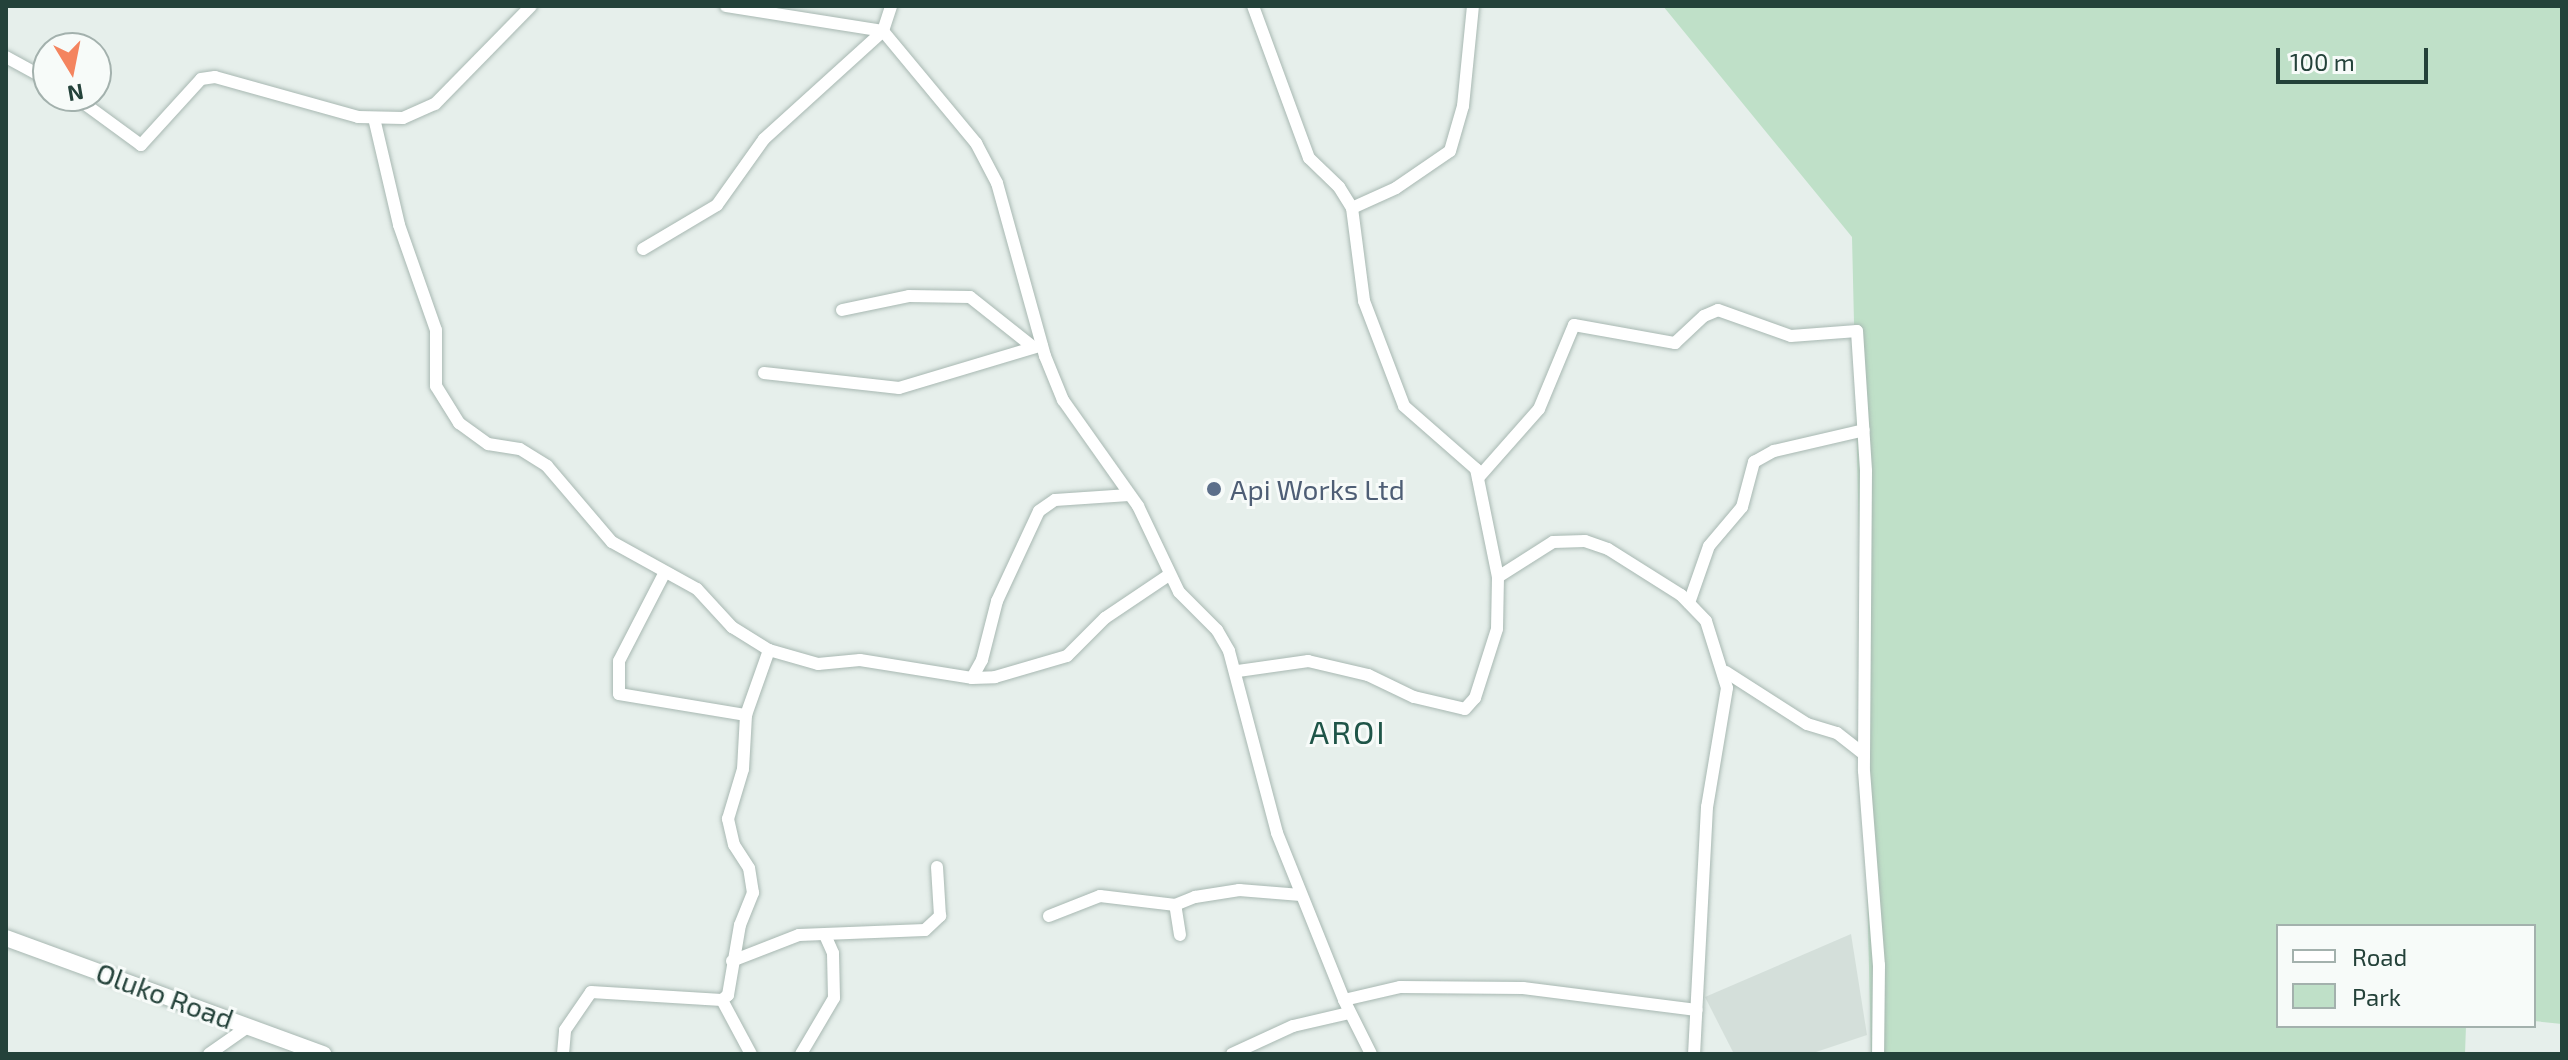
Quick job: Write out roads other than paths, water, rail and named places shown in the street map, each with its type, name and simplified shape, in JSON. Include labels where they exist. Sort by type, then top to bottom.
[{"type":"main road","name":"Oluko Road","points":[[6,938],[323,1054]]},
{"type":"street","points":[[96,112],[141,145],[201,79],[215,77],[374,118],[403,118],[435,104],[531,6]]},
{"type":"street","points":[[726,6],[883,31],[990,168],[1037,346],[1063,400],[1129,495],[1169,575],[1217,630],[1238,671],[1277,833],[1346,1006],[1371,1054]]},
{"type":"street","points":[[643,249],[706,215],[764,139],[883,31],[891,6]]},
{"type":"street","points":[[1238,671],[1308,661],[1465,709],[1475,698],[1497,629],[1498,577],[1478,478],[1471,463],[1404,406],[1364,301],[1352,208],[1339,187],[1309,158],[1253,6]]},
{"type":"street","points":[[1352,208],[1396,188],[1450,151],[1463,106],[1473,6]]},
{"type":"street","points":[[6,57],[32,71]]},
{"type":"street","points":[[374,118],[399,225],[436,330],[434,378],[451,413],[488,444],[520,449],[547,466],[612,542],[697,589],[732,627],[769,650],[818,664],[860,660],[972,678],[995,677],[1067,656],[1105,618],[1169,575]]},
{"type":"street","points":[[842,310],[909,296],[970,297],[1037,346]]},
{"type":"street","points":[[1478,478],[1531,423],[1570,330],[1580,324],[1668,344],[1718,310],[1791,336],[1857,331],[1864,430],[1864,754],[1879,965],[1878,1054]]},
{"type":"street","points":[[764,373],[899,388],[1037,346]]},
{"type":"street","points":[[1689,603],[1709,546],[1742,507],[1754,462],[1774,451],[1864,430]]},
{"type":"street","points":[[972,678],[982,660],[997,601],[1039,511],[1055,500],[1129,495]]},
{"type":"street","points":[[1498,577],[1553,542],[1585,541],[1635,562],[1689,603],[1706,621],[1726,672],[1722,734],[1707,807],[1694,1054]]},
{"type":"street","points":[[665,572],[619,661],[619,694],[746,715]]},
{"type":"street","points":[[563,1054],[565,1030],[591,992],[722,1000],[728,995],[732,961],[753,893],[749,868],[728,831],[728,819],[743,769],[746,715],[769,650]]},
{"type":"street","points":[[1726,672],[1807,724],[1837,733],[1864,754]]},
{"type":"street","points":[[732,961],[783,939],[925,930],[940,916],[937,867]]},
{"type":"street","points":[[1049,916],[1100,896],[1175,905],[1239,890],[1301,895]]},
{"type":"street","points":[[1175,905],[1180,935]]},
{"type":"street","points":[[801,1054],[834,998],[833,953],[825,935]]},
{"type":"street","points":[[1232,1054],[1293,1026],[1400,987],[1523,988],[1697,1010]]},
{"type":"street","points":[[722,1000],[751,1054]]},
{"type":"street","points":[[209,1054],[249,1026]]},
{"type":"place","name":"Api Works Ltd","points":[[1214,489]]},
{"type":"district","name":"AROI","points":[[1348,731]]}]
